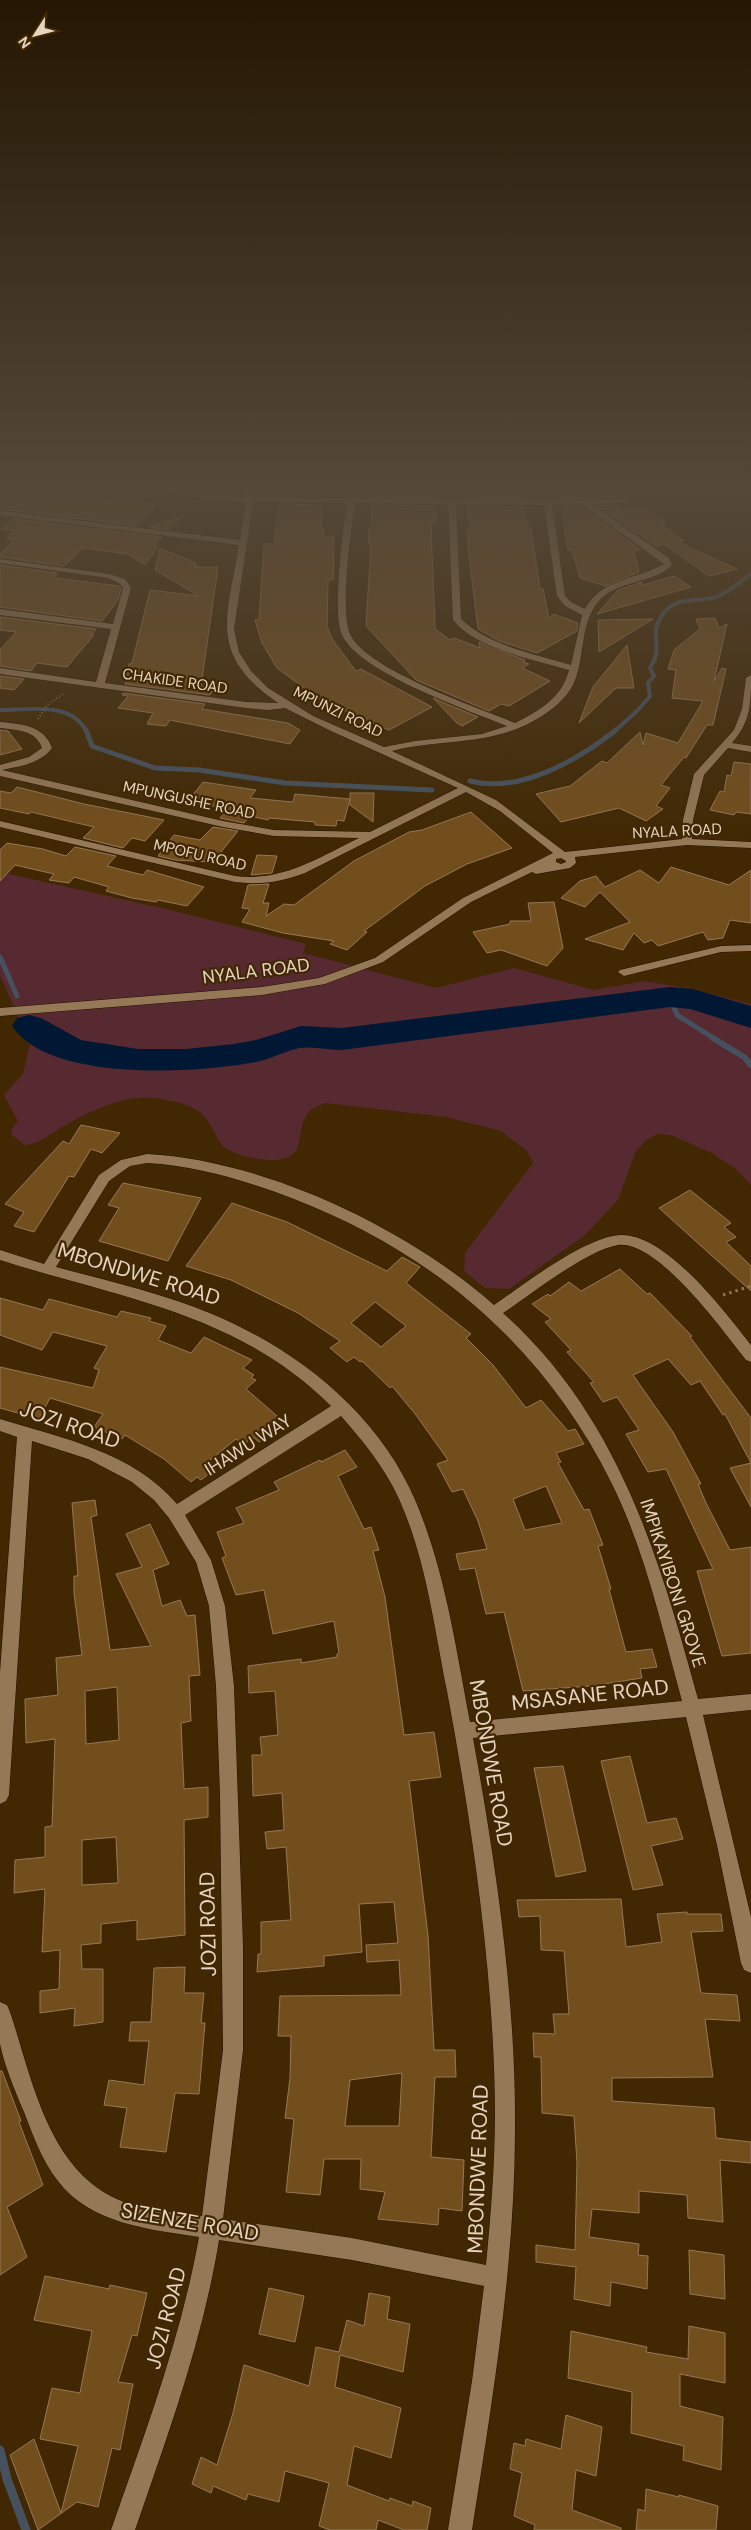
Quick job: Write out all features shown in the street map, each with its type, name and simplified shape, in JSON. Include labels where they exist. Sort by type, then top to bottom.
[{"type":"street","points":[[100,684],[122,604]]},
{"type":"street","name":"MPUNZI ROAD","points":[[233,604],[230,629],[235,656],[245,670],[286,705],[466,788],[510,812],[560,858],[551,863],[559,867]]},
{"type":"street","points":[[344,604],[344,625],[349,641],[356,650],[380,666],[515,726]]},
{"type":"street","points":[[456,604],[457,620],[461,627],[482,638],[574,669]]},
{"type":"street","points":[[568,604],[586,613]]},
{"type":"street","points":[[383,750],[410,743],[497,733],[539,713],[558,699],[570,682],[586,613],[591,604]]},
{"type":"street","points":[[0,612],[116,627]]},
{"type":"street","name":"CHAKIDE ROAD","points":[[0,671],[246,705],[268,707],[286,705]]},
{"type":"street","points":[[687,842],[688,820],[699,774],[738,731],[743,720],[751,678]]},
{"type":"street","points":[[0,725],[30,730],[40,735],[46,742],[47,748],[44,754],[0,768]]},
{"type":"street","points":[[725,745],[751,749]]},
{"type":"street","name":"MPUNGUSHE ROAD","points":[[0,773],[274,834],[374,835]]},
{"type":"street","name":"MPOFU ROAD","points":[[0,824],[248,881],[285,878],[466,788]]},
{"type":"street","name":"NYALA ROAD","points":[[0,1012],[262,991],[321,981],[379,960],[467,900],[518,875],[560,858],[687,842],[751,845]]},
{"type":"street","name":"NYALA ROAD","points":[[518,875],[559,867]]},
{"type":"street","points":[[624,972],[721,949],[751,948]]},
{"type":"street","name":"IMPIKAYIBONI GROVE","points":[[47,1270],[104,1178],[117,1167],[133,1160],[159,1159],[213,1169],[261,1182],[304,1197],[361,1221],[406,1246],[444,1272],[494,1312],[546,1366],[608,1461],[644,1543],[693,1708],[725,1833],[751,1963]]},
{"type":"street","points":[[494,1312],[580,1257],[620,1240],[635,1241],[665,1259],[706,1300],[751,1356]]},
{"type":"street","name":"MBONDWE ROAD","points":[[0,1255],[47,1270],[147,1295],[225,1323],[266,1345],[321,1387],[372,1442],[392,1470],[421,1535],[436,1588],[464,1730],[485,1862],[502,2036],[505,2132],[497,2278],[478,2422],[460,2530]]},
{"type":"street","name":"IHAWU WAY","points":[[175,1513],[341,1408]]},
{"type":"street","name":"JOZI ROAD","points":[[0,1425],[58,1441],[114,1464],[137,1477],[160,1495],[193,1540],[210,1578],[218,1615],[225,1686],[233,1946],[233,2050],[212,2227],[203,2273],[178,2371],[123,2530]]},
{"type":"street","points":[[0,1795],[25,1433]]},
{"type":"street","name":"MSASANE ROAD","points":[[464,1730],[751,1702]]},
{"type":"street","name":"SIZENZE ROAD","points":[[0,2012],[32,2108],[62,2168],[75,2185],[112,2209],[136,2217],[352,2249],[497,2278]]},
{"type":"path","points":[[36,721],[47,705]]},
{"type":"path","points":[[706,1300],[751,1286]]},
{"type":"shaded area","points":[[0,872],[170,910],[306,944],[303,953],[436,988],[514,968],[594,990],[644,981],[692,989],[751,1004],[751,1185],[737,1170],[712,1153],[671,1135],[657,1134],[646,1140],[635,1153],[618,1200],[584,1236],[509,1289],[485,1288],[464,1271],[465,1253],[533,1163],[527,1151],[501,1131],[446,1117],[326,1103],[314,1108],[306,1115],[298,1145],[292,1155],[276,1160],[264,1159],[247,1157],[226,1149],[207,1119],[194,1108],[174,1101],[143,1097],[107,1105],[72,1121],[39,1141],[25,1145],[12,1135],[11,1130],[18,1121],[4,1095],[23,1074],[30,1044],[0,975]]},
{"type":"building","points":[[0,604],[115,604],[102,621],[0,607]]},
{"type":"building","points":[[147,604],[213,604],[201,686],[215,687],[210,695],[125,684],[129,664],[132,663]]},
{"type":"building","points":[[260,604],[327,604],[327,626],[332,639],[356,671],[361,669],[432,707],[389,730],[322,701],[277,668],[262,643],[255,620],[259,620]]},
{"type":"building","points":[[367,604],[434,604],[435,629],[450,640],[454,638],[480,648],[479,642],[525,660],[523,662],[529,664],[522,668],[550,681],[509,706],[501,704],[489,711],[416,680],[366,626]]},
{"type":"building","points":[[475,604],[546,604],[549,618],[553,614],[578,623],[577,631],[537,653],[499,641],[478,629]]},
{"type":"building","points":[[606,604],[632,604],[597,614]]},
{"type":"building","points":[[0,617],[96,629],[91,635],[94,635],[67,667],[37,663],[31,671],[0,666],[0,650],[16,632],[0,630]]},
{"type":"building","points":[[715,618],[719,628],[727,624],[714,681],[722,668],[726,669],[713,725],[707,725],[686,758],[684,757],[661,785],[670,788],[656,806],[663,809],[646,821],[619,808],[561,822],[536,794],[570,786],[602,761],[607,763],[640,732],[643,745],[646,733],[678,743],[703,701],[672,698],[676,670],[668,669],[674,650],[700,629],[696,619]]},
{"type":"building","points":[[653,619],[599,652],[598,620]]},
{"type":"building","points":[[627,645],[634,688],[616,688],[579,723],[593,687]]},
{"type":"building","points":[[0,676],[24,679],[14,690],[0,688]]},
{"type":"building","points":[[123,693],[205,704],[202,709],[288,723],[300,730],[290,744],[170,720],[166,726],[147,724],[153,713],[118,708],[128,696],[122,695]]},
{"type":"building","points":[[433,698],[478,717],[462,726]]},
{"type":"building","points":[[0,730],[8,731],[22,749],[0,755]]},
{"type":"building","points":[[734,762],[751,764],[751,814],[736,812],[734,815],[710,810],[720,791],[724,792],[727,775],[731,776]]},
{"type":"building","points":[[203,782],[256,790],[250,798],[293,802],[295,794],[350,799],[344,821],[337,820],[336,826],[315,825],[315,822],[269,818],[268,820],[250,816],[244,823],[220,818],[228,809],[188,801]]},
{"type":"building","points":[[17,787],[84,804],[164,820],[145,841],[132,838],[123,848],[83,838],[94,827],[31,812],[29,814],[0,808],[0,791],[11,793]]},
{"type":"building","points":[[350,793],[374,793],[373,822],[350,805]]},
{"type":"building","points":[[471,812],[512,848],[467,864],[425,886],[364,931],[367,932],[347,950],[330,944],[334,941],[283,933],[242,922],[250,909],[242,908],[248,885],[269,884],[263,903],[269,903],[266,916],[284,904],[294,905],[354,861],[409,832],[422,830]]},
{"type":"building","points":[[213,827],[238,831],[217,857],[210,862],[175,860],[158,856],[174,835],[200,840]]},
{"type":"building","points":[[7,843],[43,849],[66,856],[75,847],[116,856],[107,866],[143,875],[147,870],[204,887],[187,906],[158,900],[156,902],[132,898],[106,891],[109,887],[74,877],[69,883],[49,880],[54,874],[15,865],[0,881],[0,850]]},
{"type":"building","points":[[257,855],[277,856],[272,873],[251,875]]},
{"type":"building","points":[[671,867],[729,885],[751,870],[751,923],[730,920],[723,938],[708,940],[703,932],[658,946],[652,940],[644,943],[634,933],[623,950],[585,939],[630,922],[600,892],[585,907],[561,898],[580,881],[596,876],[605,887],[640,870],[659,883]]},
{"type":"building","points":[[554,902],[563,948],[547,966],[501,950],[487,953],[473,932],[510,924],[510,921],[531,921],[528,903]]},
{"type":"building","points":[[81,1125],[120,1133],[102,1153],[91,1149],[74,1177],[69,1176],[34,1232],[14,1226],[24,1212],[5,1204],[63,1141],[69,1144]]},
{"type":"building","points":[[123,1183],[201,1198],[168,1261],[99,1241],[119,1208],[108,1205]]},
{"type":"building","points":[[690,1190],[731,1223],[724,1227],[736,1237],[726,1242],[751,1266],[751,1291],[659,1208]]},
{"type":"building","points":[[232,1203],[287,1222],[387,1271],[402,1257],[420,1267],[406,1283],[471,1334],[466,1338],[493,1365],[526,1408],[541,1400],[568,1431],[575,1429],[584,1444],[556,1453],[561,1462],[558,1463],[584,1510],[589,1509],[603,1545],[598,1546],[611,1589],[609,1589],[626,1652],[652,1649],[657,1667],[640,1669],[642,1678],[590,1686],[523,1691],[504,1612],[486,1614],[475,1568],[460,1570],[456,1554],[487,1549],[478,1521],[463,1489],[452,1492],[437,1464],[448,1460],[416,1415],[392,1386],[390,1388],[362,1361],[360,1362],[354,1357],[347,1362],[330,1348],[340,1341],[298,1313],[231,1280],[186,1266]],"holes":[[[375,1302],[406,1326],[381,1347],[351,1323]],[[546,1486],[562,1523],[525,1530],[513,1499]]]},
{"type":"building","points":[[620,1269],[647,1294],[650,1293],[692,1336],[690,1337],[751,1418],[751,1463],[725,1414],[723,1415],[700,1381],[691,1385],[668,1359],[633,1375],[673,1432],[701,1484],[698,1484],[706,1503],[730,1550],[751,1547],[751,1653],[722,1656],[697,1571],[713,1569],[666,1469],[648,1472],[626,1434],[639,1430],[617,1397],[603,1402],[590,1383],[594,1382],[567,1352],[571,1350],[545,1322],[551,1319],[532,1304],[548,1294],[550,1296],[569,1282],[581,1291]]},
{"type":"building","points":[[0,1298],[43,1310],[49,1299],[117,1317],[121,1311],[151,1318],[149,1321],[166,1326],[158,1340],[191,1353],[204,1337],[252,1360],[243,1368],[254,1375],[251,1378],[256,1380],[246,1389],[284,1422],[259,1442],[253,1437],[243,1445],[236,1439],[208,1462],[216,1468],[201,1480],[197,1477],[191,1482],[164,1459],[125,1435],[122,1439],[94,1427],[103,1414],[50,1398],[39,1419],[0,1408],[0,1367],[93,1388],[99,1370],[94,1368],[107,1346],[53,1332],[42,1350],[0,1335]]},
{"type":"building","points":[[345,1450],[357,1467],[338,1476],[364,1529],[371,1527],[379,1550],[373,1551],[385,1597],[404,1735],[434,1732],[441,1777],[409,1781],[428,1935],[434,2050],[455,2050],[456,2077],[435,2077],[431,2157],[464,2160],[462,2211],[439,2208],[438,2225],[378,2219],[385,2192],[360,2189],[361,2159],[324,2159],[320,2195],[286,2192],[294,2119],[285,2118],[290,2078],[291,2036],[278,2036],[280,1996],[401,1995],[399,1960],[367,1962],[366,1945],[398,1943],[394,1902],[359,1904],[362,1952],[324,1956],[324,1966],[257,1972],[258,1954],[261,1954],[261,1922],[291,1920],[286,1847],[267,1849],[265,1832],[284,1830],[282,1793],[253,1796],[252,1755],[262,1755],[260,1737],[278,1735],[275,1691],[249,1693],[248,1666],[301,1659],[301,1663],[337,1657],[339,1653],[334,1621],[273,1634],[264,1590],[236,1595],[222,1558],[226,1556],[217,1532],[244,1523],[236,1508],[279,1490],[274,1482],[320,1460],[321,1462]],"holes":[[[402,2073],[399,2126],[345,2126],[350,2080]]]},
{"type":"building","points":[[751,1463],[751,1507],[730,1468]]},
{"type":"building","points":[[95,1500],[97,1515],[91,1517],[110,1650],[151,1646],[116,1574],[142,1567],[126,1534],[150,1524],[169,1564],[153,1570],[162,1606],[180,1600],[187,1616],[195,1615],[200,1675],[189,1676],[191,1721],[181,1723],[184,1789],[208,1787],[208,1817],[184,1820],[185,1935],[137,1940],[137,1920],[101,1924],[101,1943],[81,1945],[82,1969],[103,1969],[103,2022],[74,2026],[75,2008],[40,2013],[40,1991],[59,1989],[60,1950],[42,1952],[45,1889],[14,1893],[15,1860],[45,1857],[45,1827],[52,1826],[55,1739],[26,1743],[25,1699],[58,1695],[56,1658],[82,1655],[74,1593],[74,1576],[78,1576],[72,1503]],"holes":[[[117,1687],[119,1740],[86,1744],[85,1691]],[[116,1837],[118,1883],[82,1885],[82,1840]]]},
{"type":"building","points":[[630,1756],[647,1823],[676,1818],[683,1839],[651,1846],[663,1885],[633,1890],[601,1761]]},
{"type":"building","points":[[563,1766],[586,1871],[556,1877],[534,1768]]},
{"type":"building","points":[[621,1899],[626,1947],[662,1942],[657,1914],[687,1912],[687,1914],[721,1914],[723,1931],[691,1932],[701,1993],[737,1995],[740,2021],[705,2019],[713,2077],[612,2078],[612,2101],[714,2108],[716,2138],[751,2142],[751,2163],[720,2160],[723,2222],[688,2218],[687,2195],[639,2191],[639,2213],[592,2209],[589,2237],[639,2244],[638,2255],[648,2256],[647,2289],[611,2282],[610,2306],[574,2299],[576,2267],[536,2262],[536,2245],[575,2250],[577,2163],[574,2116],[542,2113],[541,2057],[534,2057],[533,2033],[555,2034],[553,2014],[569,2014],[564,1951],[541,1950],[540,1916],[519,1917],[517,1900]]},
{"type":"building","points":[[185,1967],[184,1993],[204,1993],[201,2023],[205,2023],[199,2094],[175,2093],[166,2152],[120,2147],[127,2108],[104,2105],[109,2080],[144,2085],[149,2041],[129,2041],[131,2022],[151,2022],[154,1968]]},
{"type":"building","points":[[0,2071],[2,2071],[21,2121],[19,2122],[43,2185],[7,2207],[27,2257],[0,2275]]},
{"type":"building","points":[[689,2250],[724,2255],[725,2299],[690,2294]]},
{"type":"building","points":[[45,2276],[109,2289],[110,2285],[147,2293],[137,2336],[132,2335],[118,2382],[133,2384],[120,2450],[112,2448],[98,2507],[77,2502],[38,2530],[10,2455],[34,2439],[61,2513],[78,2446],[40,2439],[52,2388],[80,2393],[92,2331],[34,2320]]},
{"type":"building","points":[[269,2288],[304,2296],[295,2342],[259,2334]]},
{"type":"building","points":[[369,2293],[390,2297],[387,2319],[410,2324],[403,2372],[340,2355],[335,2387],[401,2408],[391,2458],[354,2446],[347,2485],[389,2501],[390,2498],[412,2506],[413,2501],[431,2508],[427,2530],[404,2530],[378,2520],[376,2530],[330,2530],[319,2526],[329,2483],[285,2471],[279,2502],[248,2494],[246,2500],[213,2486],[211,2493],[192,2484],[201,2457],[217,2465],[233,2413],[244,2365],[309,2386],[316,2347],[339,2352],[347,2320],[364,2326]]},
{"type":"building","points":[[689,2326],[725,2333],[725,2383],[680,2374],[680,2406],[723,2417],[721,2470],[683,2460],[684,2446],[631,2433],[632,2392],[568,2378],[571,2331],[647,2347],[646,2352],[688,2359]]},
{"type":"building","points":[[566,2415],[602,2427],[596,2476],[576,2470],[572,2510],[621,2528],[621,2530],[534,2530],[535,2525],[514,2516],[522,2473],[510,2469],[514,2443],[525,2446],[526,2439],[561,2449]]},
{"type":"building","points":[[646,2489],[679,2497],[679,2495],[718,2506],[716,2530],[636,2530],[638,2509],[645,2511]]},
{"type":"waterway","points":[[615,731],[650,696],[648,683],[654,676],[650,668],[656,654],[656,629],[663,614],[675,604]]},
{"type":"waterway","points":[[0,710],[48,709],[60,711],[79,721],[86,731]]},
{"type":"waterway","points":[[86,730],[92,746],[155,768],[199,770],[285,783],[432,790]]},
{"type":"waterway","points":[[470,781],[489,784],[509,783],[548,772],[584,752],[616,730]]},
{"type":"waterway","points":[[0,957],[17,996]]},
{"type":"waterway","points":[[670,997],[677,1015],[715,1039]]},
{"type":"waterway","points":[[29,1026],[58,1044],[91,1054],[114,1058],[162,1061],[234,1055],[266,1049],[295,1038],[342,1039],[509,1016],[670,997],[693,999],[751,1017]]},
{"type":"waterway","points":[[713,1038],[744,1057],[751,1065]]},
{"type":"waterway","points":[[0,2450],[7,2479],[26,2530]]}]
